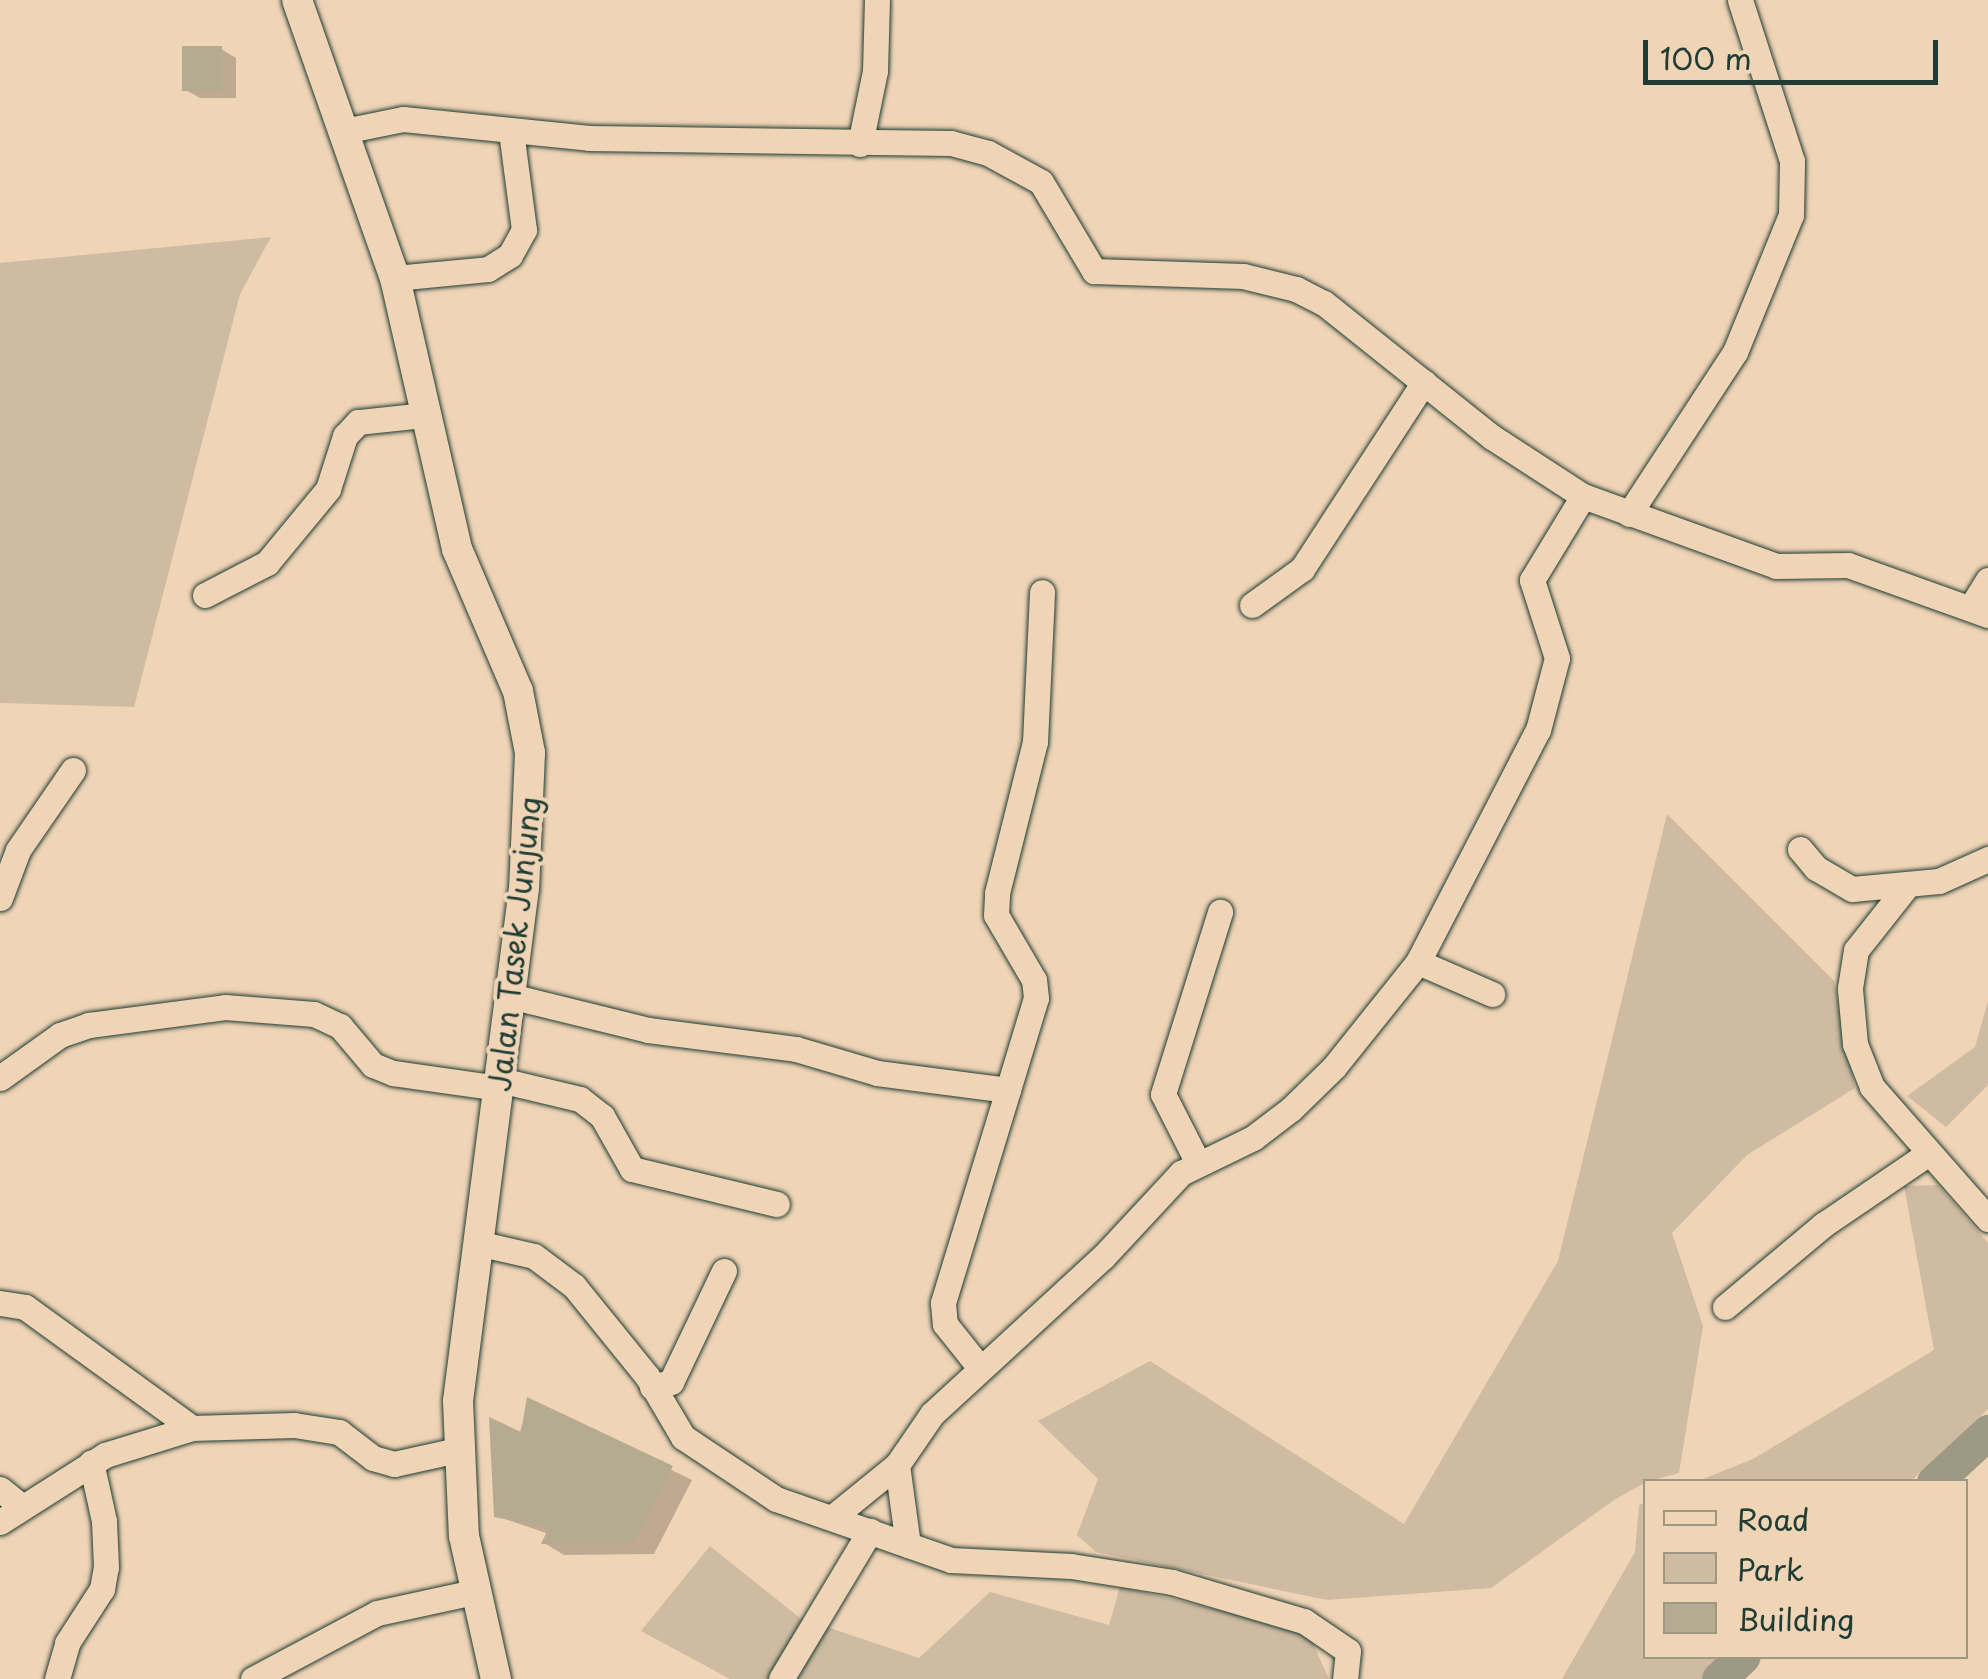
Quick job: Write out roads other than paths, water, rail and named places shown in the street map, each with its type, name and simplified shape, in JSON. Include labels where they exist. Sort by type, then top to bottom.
[{"type":"main road","name":"Jalan Tasek Junjung","points":[[298,0],[395,278],[457,549],[526,714],[530,814],[476,1243],[456,1450],[474,1592],[496,1679]]},
{"type":"street","points":[[860,144],[876,71],[877,0]]},
{"type":"street","points":[[1629,514],[1735,352],[1790,215],[1792,161],[1740,0]]},
{"type":"street","points":[[344,131],[403,119],[511,131],[860,144],[951,143],[988,153],[1041,182],[1094,270],[1243,276],[1296,289],[1324,303],[1424,382],[1583,496],[1776,566],[1848,565],[1980,612],[1988,580]]},
{"type":"street","points":[[395,278],[488,269],[510,256],[524,230],[511,131]]},
{"type":"street","points":[[1252,606],[1302,569],[1424,382]]},
{"type":"street","points":[[206,595],[268,563],[328,489],[345,436],[358,422],[425,415]]},
{"type":"street","points":[[833,1517],[897,1465],[932,1414],[1103,1257],[1153,1197],[1198,1164],[1252,1138],[1291,1109],[1334,1067],[1418,962],[1538,730],[1557,658],[1532,580],[1583,496]]},
{"type":"street","points":[[980,1368],[945,1324],[943,1303],[1036,998],[1034,980],[996,915],[997,893],[1035,742],[1042,592]]},
{"type":"street","points":[[0,898],[18,850],[73,770]]},
{"type":"street","points":[[1800,849],[1816,868],[1852,889],[1906,888],[1988,859]]},
{"type":"street","points":[[1906,888],[1867,928],[1856,950],[1850,989],[1855,1044],[1872,1087],[1988,1219]]},
{"type":"street","points":[[1198,1164],[1163,1094],[1220,912]]},
{"type":"street","points":[[1418,962],[1492,994]]},
{"type":"street","points":[[510,996],[648,1030],[796,1048],[877,1073],[1008,1090]]},
{"type":"street","points":[[0,1078],[60,1035],[89,1025],[225,1007],[314,1014],[340,1026],[373,1064],[393,1073],[499,1084],[580,1099],[602,1116],[632,1169],[778,1204]]},
{"type":"street","points":[[1725,1307],[1823,1225],[1929,1153]]},
{"type":"street","points":[[476,1243],[534,1256],[554,1270],[652,1387],[683,1437],[713,1462],[776,1500],[950,1560],[1071,1566],[1172,1582],[1304,1621],[1348,1652],[1345,1679]]},
{"type":"street","points":[[652,1387],[671,1382],[724,1272]]},
{"type":"street","points":[[0,1303],[25,1307],[192,1428]]},
{"type":"street","points":[[0,1522],[90,1462],[192,1428],[294,1425],[339,1432],[373,1458],[394,1464],[456,1450]]},
{"type":"street","points":[[57,1679],[67,1644],[102,1589],[106,1567],[104,1521],[90,1462]]},
{"type":"street","points":[[897,1465],[908,1545]]},
{"type":"street","points":[[0,1489],[21,1506]]},
{"type":"street","points":[[781,1679],[870,1531]]},
{"type":"street","points":[[253,1679],[378,1614],[474,1592]]},
{"type":"waterway","points":[[1937,1479],[1988,1432]]},
{"type":"waterway","points":[[1719,1679],[1740,1659]]}]
